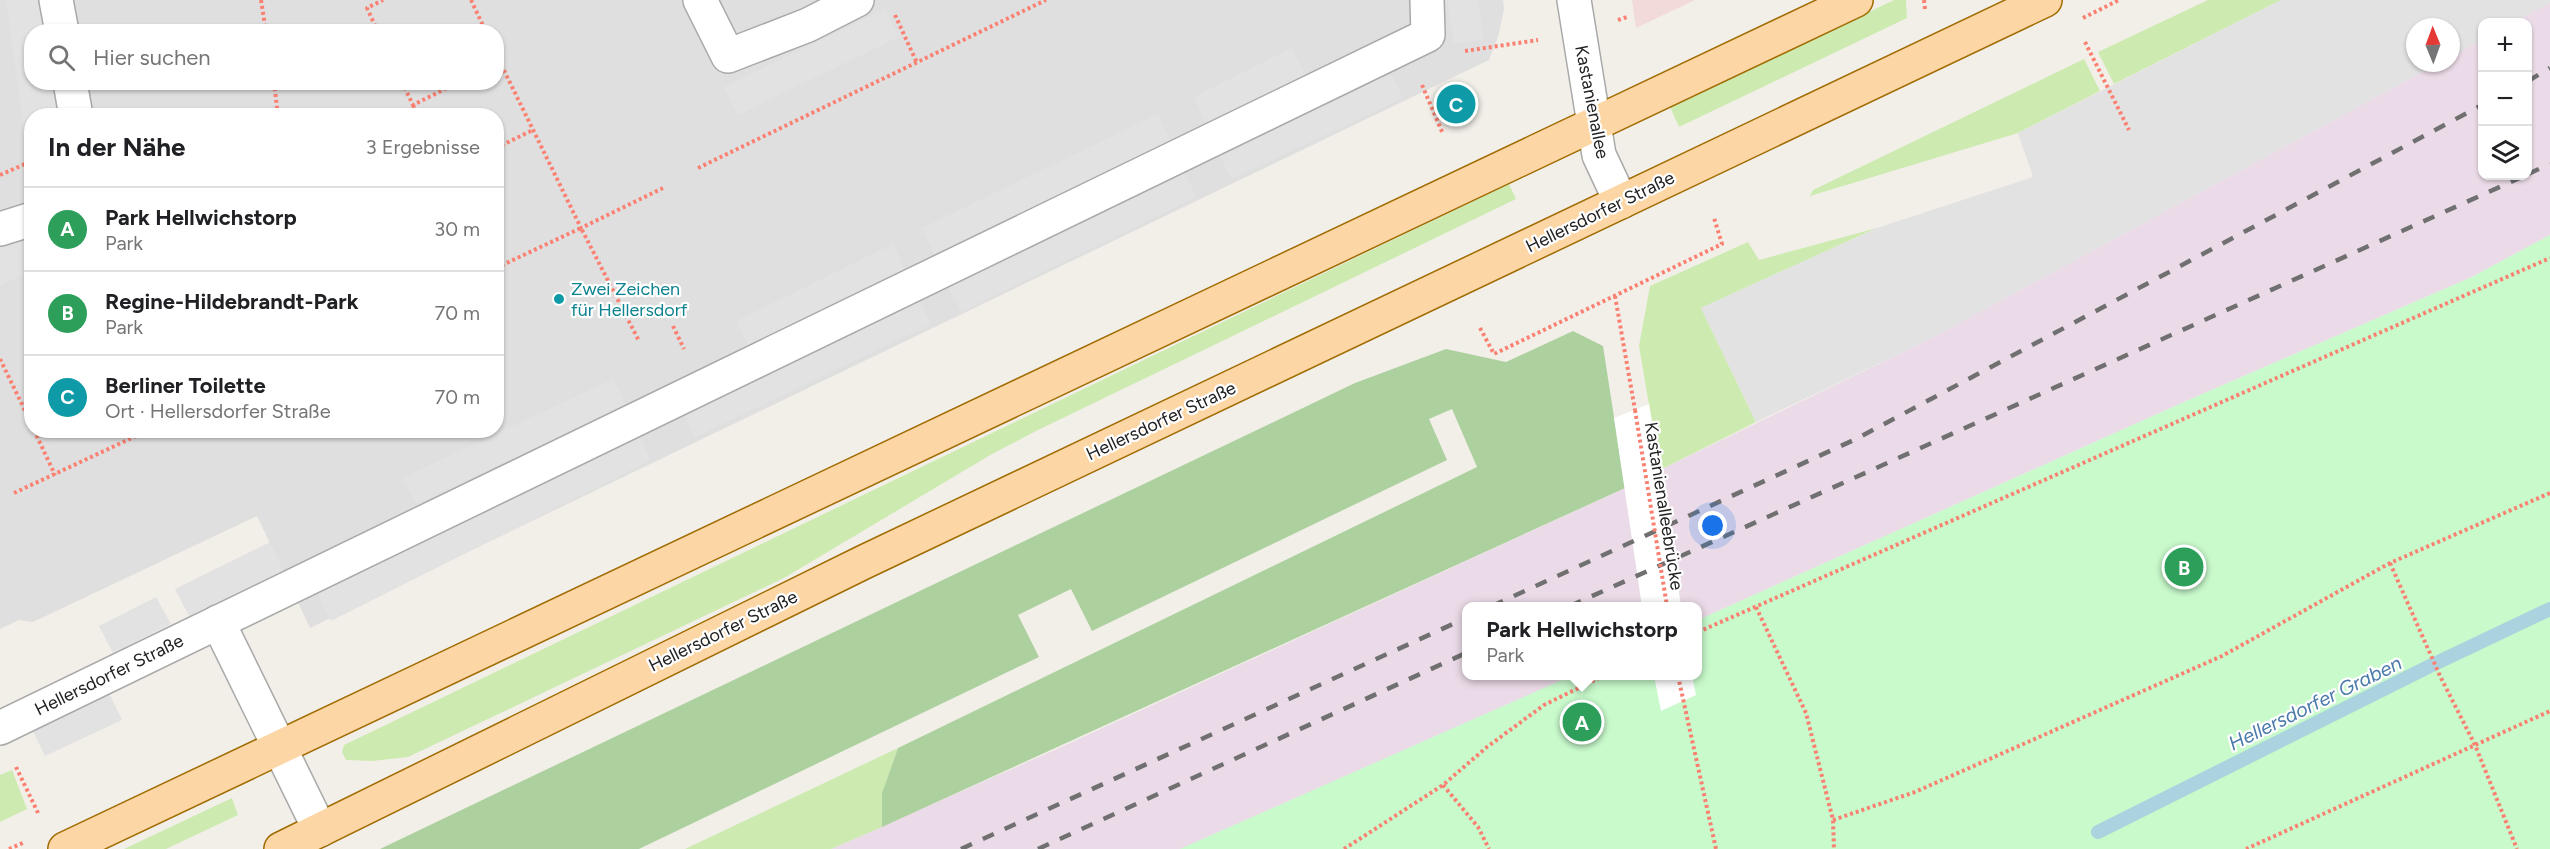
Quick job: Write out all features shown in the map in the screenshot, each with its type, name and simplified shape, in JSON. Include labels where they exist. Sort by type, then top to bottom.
[{"type":"main road","points":[[65,849],[279,745],[1857,0]]},
{"type":"main road","name":"Hellersdorfer Straße","points":[[280,849],[864,562],[1621,202],[2029,3]]},
{"type":"street","points":[[56,0],[60,24]]},
{"type":"street","points":[[700,0],[728,56],[808,25],[857,0]]},
{"type":"street","name":"Hellersdorfer Straße","points":[[0,728],[1428,35],[1427,0]]},
{"type":"street","name":"Kastanienallee","points":[[1574,0],[1599,155],[1621,202]]},
{"type":"street","points":[[71,90],[75,108]]},
{"type":"street","points":[[0,229],[24,222]]},
{"type":"street","points":[[218,622],[320,830]]},
{"type":"path","points":[[261,0],[265,24]]},
{"type":"path","points":[[374,24],[367,8],[383,0]]},
{"type":"path","points":[[471,0],[482,24]]},
{"type":"path","points":[[698,168],[1046,0]]},
{"type":"path","points":[[1924,0],[1925,9]]},
{"type":"path","points":[[891,5],[917,63]]},
{"type":"path","points":[[2085,42],[2129,130]]},
{"type":"path","points":[[504,74],[639,341]]},
{"type":"path","points":[[1421,83],[1443,134]]},
{"type":"path","points":[[275,90],[277,108]]},
{"type":"path","points":[[406,90],[414,108]]},
{"type":"path","points":[[413,105],[443,90]]},
{"type":"path","points":[[504,144],[533,130]]},
{"type":"path","points":[[0,175],[24,164]]},
{"type":"path","points":[[504,264],[663,188]]},
{"type":"path","points":[[1480,327],[1494,354],[1722,244],[1714,218]]},
{"type":"path","points":[[1702,630],[2550,258]]},
{"type":"path","name":"Kastanienalleebrücke","points":[[1615,295],[1666,602]]},
{"type":"path","points":[[0,359],[24,408]]},
{"type":"path","points":[[38,438],[55,475]]},
{"type":"path","points":[[14,493],[132,438]]},
{"type":"path","points":[[1833,820],[1915,792],[2222,656],[2390,563],[2550,493]]},
{"type":"path","points":[[2390,563],[2440,676],[2475,745],[2517,849]]},
{"type":"path","points":[[1756,607],[1806,713],[1833,820],[1834,849]]},
{"type":"path","points":[[1344,849],[1443,785],[1487,747],[1544,705],[1594,680]]},
{"type":"path","points":[[1679,680],[1716,849]]},
{"type":"path","points":[[2246,849],[2550,711]]},
{"type":"path","points":[[14,762],[39,815]]},
{"type":"path","points":[[1443,785],[1478,827],[1489,849]]},
{"type":"shaded area","points":[[0,0],[1503,0],[1504,9],[1498,37],[1489,60],[310,628],[257,516],[33,622],[19,620],[0,629]]},
{"type":"shaded area","points":[[6,0],[42,0],[45,24],[24,24],[24,90],[54,90],[57,108],[24,108],[24,132]]},
{"type":"shaded area","points":[[1447,0],[1478,0],[1484,40],[1454,44]]},
{"type":"shaded area","points":[[1632,0],[1695,0],[1636,28]]},
{"type":"shaded area","points":[[2281,0],[2550,0],[2550,3],[2522,18],[2478,18],[2478,42],[2460,52],[2460,18],[2406,18],[2406,72],[2422,72],[1926,341],[1756,422],[1701,308],[1877,228],[2033,177],[2018,133]]},
{"type":"shaded area","points":[[2550,3],[2550,235],[2472,277],[2184,402],[1702,618],[1702,602],[1680,602],[1660,470],[1926,341],[2422,72],[2460,72],[2460,52],[2478,42],[2478,180],[2532,180],[2532,18],[2522,18]]},
{"type":"shaded area","points":[[885,9],[899,37],[738,115],[724,87]]},
{"type":"shaded area","points":[[1292,48],[1306,75],[1207,125],[1194,97]]},
{"type":"shaded area","points":[[1391,74],[1403,98],[1231,179],[1219,154]]},
{"type":"shaded area","points":[[1158,114],[1171,142],[935,256],[922,228]]},
{"type":"shaded area","points":[[1183,170],[1196,197],[961,312],[947,285]]},
{"type":"shaded area","points":[[24,237],[24,274],[0,286],[0,248]]},
{"type":"shaded area","points":[[893,244],[905,270],[749,347],[736,321]]},
{"type":"shaded area","points":[[919,299],[931,324],[695,437],[683,413]]},
{"type":"shaded area","points":[[613,379],[626,405],[416,504],[402,478],[487,438],[504,438],[504,430]]},
{"type":"shaded area","points":[[639,435],[651,460],[331,621],[316,590]]},
{"type":"shaded area","points":[[1625,488],[1641,602],[1462,602],[1462,680],[1563,680],[1181,849],[831,849],[1057,749]]},
{"type":"shaded area","points":[[270,542],[283,570],[189,616],[175,589]]},
{"type":"shaded area","points":[[156,597],[171,624],[113,653],[99,626]]},
{"type":"shaded area","points":[[108,691],[122,720],[45,756],[31,727]]},
{"type":"green space","points":[[1894,0],[1906,0],[1907,18],[1679,127],[1670,107]]},
{"type":"green space","points":[[2208,0],[2281,0],[2114,84],[2098,52]]},
{"type":"green space","points":[[2084,59],[2100,91],[2018,133],[1810,196],[1813,190]]},
{"type":"green space","points":[[1509,184],[1516,199],[1038,430],[992,454],[784,578],[408,757],[372,761],[346,760],[342,752],[344,745]]},
{"type":"green space","points":[[1877,228],[1701,308],[1756,422],[1660,470],[1639,346],[1650,286],[1748,242],[1759,260]]},
{"type":"green space","points":[[2550,235],[2550,849],[1180,849],[1562,680],[1702,680],[1702,618],[2184,402],[2472,277]]},
{"type":"green space","points":[[1573,331],[1603,346],[1625,488],[882,827],[882,793],[898,748],[1477,467],[1452,409],[1429,419],[1447,460],[1092,631],[1071,589],[1018,615],[1039,657],[639,849],[380,849],[1355,383],[1446,349],[1506,362]]},
{"type":"green space","points":[[898,748],[882,793],[882,827],[831,849],[685,849]]},
{"type":"green space","points":[[12,770],[27,809],[0,822],[0,775]]},
{"type":"green space","points":[[232,798],[238,815],[166,849],[124,849]]},
{"type":"pier","points":[[1649,404],[1680,602],[1641,602],[1614,418]]},
{"type":"pier","points":[[1655,680],[1693,680],[1696,695],[1661,711]]},
{"type":"waterway","name":"Hellersdorfer Graben","points":[[2098,832],[2430,666],[2550,609]]},
{"type":"railway","points":[[2532,79],[2550,68]]},
{"type":"railway","points":[[1501,602],[1856,439],[2478,107]]},
{"type":"railway","points":[[2532,172],[2550,164]]},
{"type":"railway","points":[[1579,602],[2515,180]]},
{"type":"railway","points":[[961,849],[1462,620]]},
{"type":"railway","points":[[1038,849],[1462,655]]},
{"type":"place","name":"Berliner Toilette","points":[[1456,104]]},
{"type":"place","name":"Zwei Zeichen für Hellersdorf","points":[[559,299]]},
{"type":"place","name":"Regine-Hildebrandt-Park","points":[[2184,567]]},
{"type":"place","name":"Park Hellwichstorp","points":[[1582,722]]}]
